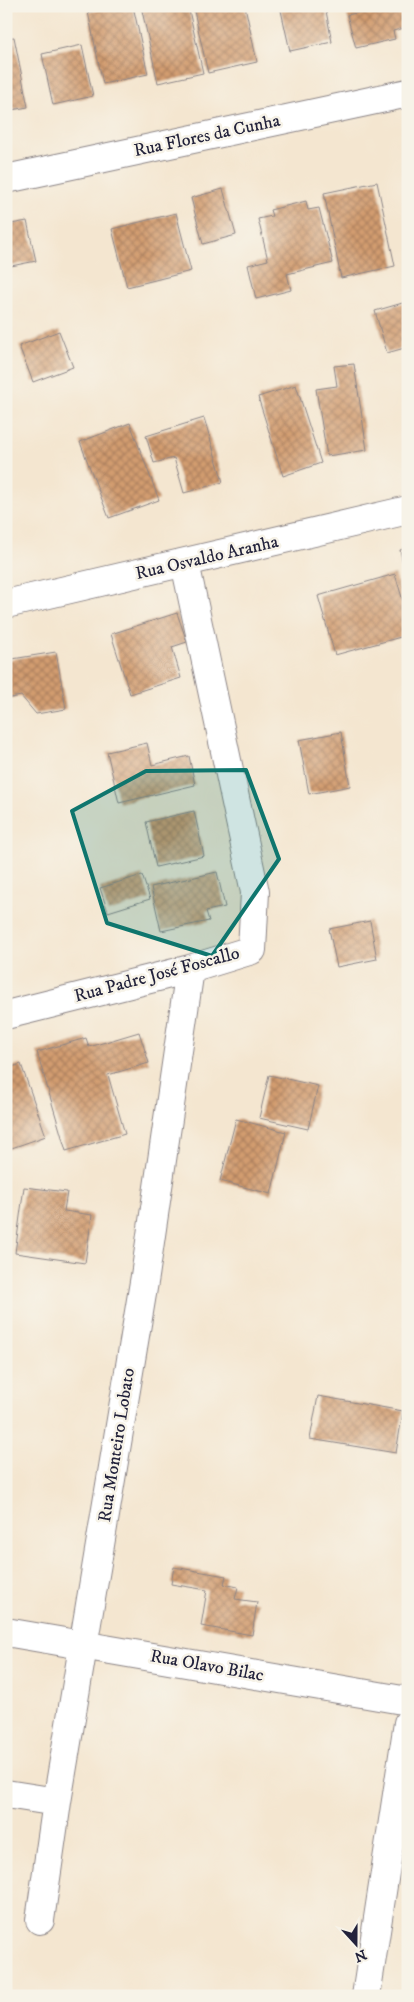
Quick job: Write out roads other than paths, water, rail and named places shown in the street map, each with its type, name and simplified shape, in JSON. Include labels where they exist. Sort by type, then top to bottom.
[{"type":"street","name":"Rua Flores da Cunha","points":[[6,179],[408,93]]},
{"type":"street","name":"Rua Osvaldo Aranha","points":[[6,604],[408,510]]},
{"type":"street","name":"Rua Padre José Foscallo","points":[[6,1015],[190,969],[252,950],[255,892],[185,563]]},
{"type":"street","name":"Rua Monteiro Lobato","points":[[40,1920],[56,1802],[145,1276],[190,969]]},
{"type":"street","name":"Rua Olavo Bilac","points":[[6,1632],[408,1701]]},
{"type":"street","points":[[366,1996],[408,1723]]},
{"type":"street","points":[[6,1794],[56,1802]]}]
